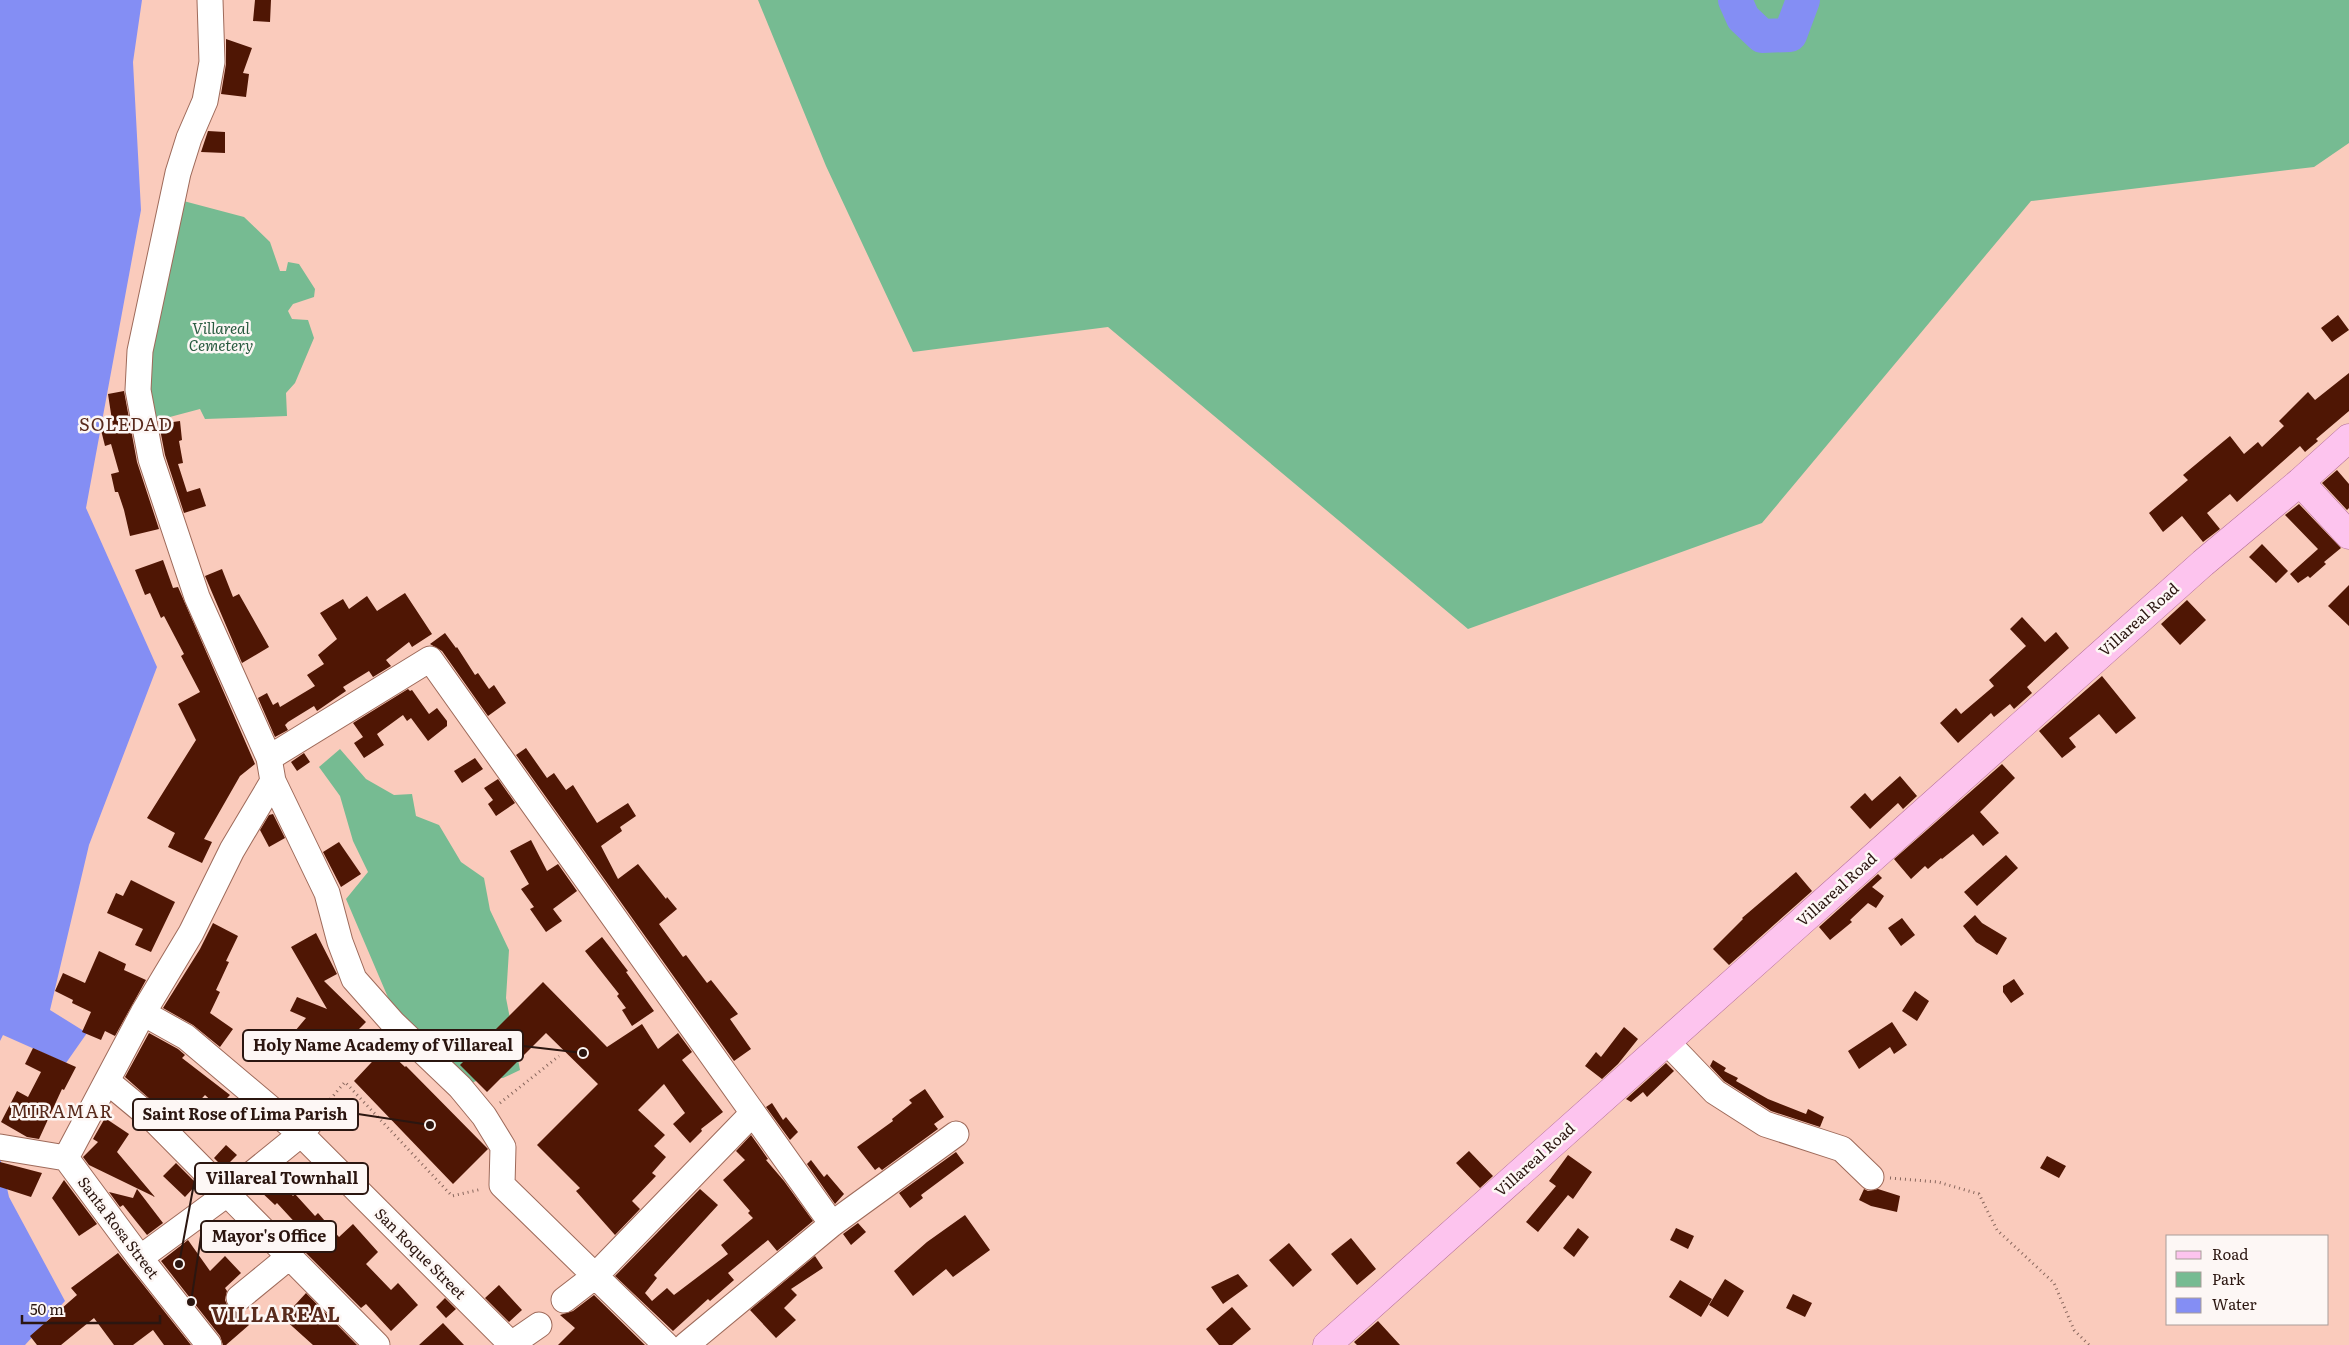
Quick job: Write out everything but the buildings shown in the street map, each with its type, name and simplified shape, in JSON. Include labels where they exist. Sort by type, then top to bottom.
[{"type":"main road","name":"Villareal Road","points":[[1327,1345],[1668,1043],[2203,563],[2300,482],[2349,438]]},
{"type":"main road","points":[[2300,482],[2349,535]]},
{"type":"street","points":[[210,0],[212,62],[205,101],[189,138],[178,173],[140,351],[138,390],[151,459],[197,597],[327,893],[340,942],[354,979],[393,1023],[460,1088],[484,1116],[503,1147],[502,1184],[666,1345]]},
{"type":"street","points":[[0,1147],[66,1158],[143,1013],[191,933],[271,769],[430,659],[832,1224]]},
{"type":"street","name":"San Roque Street","points":[[143,1013],[186,1036],[307,1126],[511,1345]]},
{"type":"street","points":[[1668,1043],[1715,1092],[1765,1124],[1842,1149],[1871,1177]]},
{"type":"street","points":[[108,1082],[156,1121],[377,1345]]},
{"type":"street","points":[[564,1300],[595,1276],[753,1113]]},
{"type":"street","points":[[140,1258],[227,1194],[307,1126]]},
{"type":"street","points":[[686,1345],[832,1224],[956,1134]]},
{"type":"street","name":"Santa Rosa Street","points":[[66,1158],[140,1258],[209,1345]]},
{"type":"street","points":[[239,1298],[289,1257]]},
{"type":"street","points":[[511,1345],[539,1325]]},
{"type":"path","points":[[484,1116],[559,1056]]},
{"type":"path","points":[[307,1126],[345,1082],[452,1196],[502,1184]]},
{"type":"path","points":[[1871,1177],[1938,1182],[1979,1194],[1997,1230],[2054,1283],[2074,1330],[2089,1345]]},
{"type":"green space","points":[[758,0],[2349,0],[2349,143],[2314,167],[2031,201],[1762,523],[1468,629],[1108,327],[913,352],[826,166]]},
{"type":"green space","name":"Villareal Cemetery","points":[[176,199],[244,217],[270,242],[280,271],[286,271],[288,262],[299,264],[315,289],[314,297],[293,304],[288,311],[292,319],[308,320],[314,338],[295,383],[286,393],[287,416],[205,419],[200,409],[151,422],[142,351]]},
{"type":"green space","points":[[340,749],[366,779],[394,795],[412,794],[416,816],[439,825],[461,862],[484,878],[490,910],[509,950],[506,998],[520,1070],[503,1078],[481,1079],[464,1086],[404,1035],[346,899],[368,872],[353,841],[340,796],[319,767]]},
{"type":"water","points":[[0,0],[142,0],[133,62],[141,210],[86,508],[157,667],[89,845],[50,1010],[87,1033],[66,1063],[3,1035],[0,1041]]},
{"type":"water","points":[[0,1157],[9,1197],[65,1301],[25,1345],[0,1345]]},
{"type":"waterway","points":[[1735,0],[1743,18],[1762,36],[1790,35],[1803,0]]},
{"type":"place","name":"Holy Name Academy of Villareal","points":[[583,1053]]},
{"type":"place","name":"Saint Rose of Lima Parish","points":[[430,1125]]},
{"type":"place","name":"Villareal Townhall","points":[[179,1264]]},
{"type":"place","name":"Mayor's Office","points":[[191,1302]]},
{"type":"district","name":"SOLEDAD","points":[[126,425]]},
{"type":"district","name":"MIRAMAR","points":[[62,1112]]},
{"type":"district","name":"VILLAREAL","points":[[276,1315]]}]
